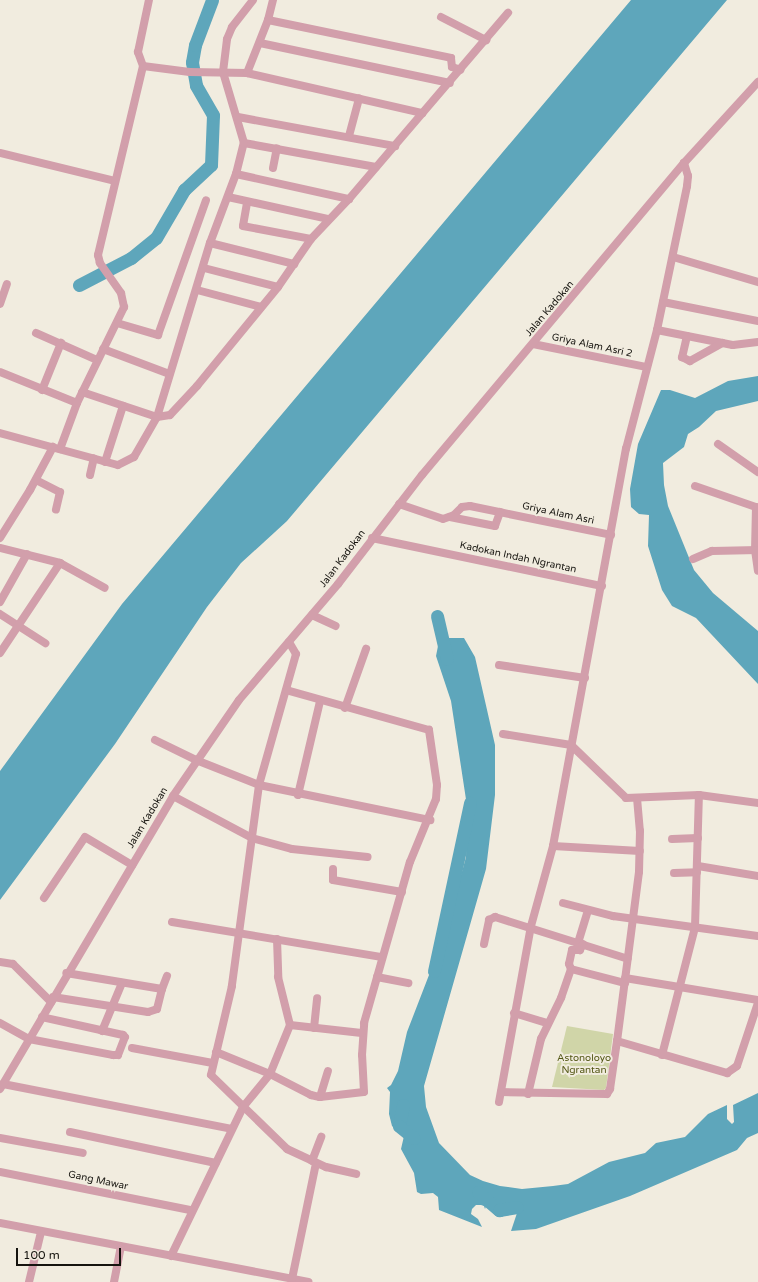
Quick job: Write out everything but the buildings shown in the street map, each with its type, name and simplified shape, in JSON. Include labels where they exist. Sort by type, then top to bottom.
[{"type":"street","points":[[0,538],[3,529],[56,448],[124,306],[121,293],[100,263],[98,255],[143,66],[138,52],[149,0]]},
{"type":"street","points":[[0,433],[118,465],[129,462],[157,417],[169,374],[204,268],[210,243],[236,174],[244,143],[238,117],[223,72],[229,33],[253,0]]},
{"type":"street","points":[[247,73],[260,43],[273,0]]},
{"type":"street","points":[[82,392],[157,417],[170,415],[197,386],[278,287],[310,239],[349,199],[508,14]]},
{"type":"street","points":[[441,17],[486,40]]},
{"type":"street","points":[[268,20],[451,58],[452,67],[461,70]]},
{"type":"street","points":[[260,43],[450,83]]},
{"type":"street","points":[[143,66],[190,72],[247,73],[422,113]]},
{"type":"street","name":"Jalan Kadokan","points":[[2,1086],[66,974],[173,796],[196,760],[239,700],[312,615],[399,504],[684,163],[758,82]]},
{"type":"street","points":[[749,92],[758,94]]},
{"type":"street","points":[[349,136],[359,98]]},
{"type":"street","points":[[238,117],[349,136],[394,146]]},
{"type":"street","points":[[244,143],[376,167]]},
{"type":"street","points":[[273,168],[277,148]]},
{"type":"street","points":[[0,153],[115,181]]},
{"type":"street","points":[[499,1102],[530,926],[553,846],[570,745],[585,678],[626,449],[657,330],[687,186],[688,176],[684,163]]},
{"type":"street","points":[[236,174],[349,199]]},
{"type":"street","points":[[228,197],[247,203],[328,219]]},
{"type":"street","points":[[117,322],[158,335],[206,200]]},
{"type":"street","points":[[247,203],[242,226],[310,239]]},
{"type":"street","points":[[210,243],[294,264]]},
{"type":"street","points":[[672,258],[758,282]]},
{"type":"street","points":[[204,268],[278,287]]},
{"type":"street","points":[[0,304],[7,284]]},
{"type":"street","points":[[197,290],[261,307]]},
{"type":"street","points":[[663,302],[758,321]]},
{"type":"street","points":[[657,330],[722,343],[739,345],[758,342]]},
{"type":"street","points":[[36,333],[97,360]]},
{"type":"street","points":[[687,336],[682,357],[690,360],[722,343]]},
{"type":"street","points":[[42,390],[61,343]]},
{"type":"street","name":"Griya Alam Asri 2","points":[[533,344],[646,368]]},
{"type":"street","points":[[103,349],[169,374]]},
{"type":"street","points":[[0,372],[77,403]]},
{"type":"street","points":[[106,462],[123,406]]},
{"type":"street","points":[[718,444],[758,472]]},
{"type":"street","points":[[90,475],[94,458]]},
{"type":"street","points":[[36,480],[60,492],[56,510]]},
{"type":"street","points":[[695,486],[757,506],[758,571]]},
{"type":"street","name":"Griya Alam Asri","points":[[399,504],[437,518],[450,517],[495,526],[500,512]]},
{"type":"street","name":"Griya Alam Asri","points":[[450,517],[465,506],[611,535]]},
{"type":"street","name":"Kadokan Indah Ngrantan","points":[[372,538],[602,586]]},
{"type":"street","points":[[0,548],[60,563],[105,588]]},
{"type":"street","points":[[693,559],[712,551],[757,550]]},
{"type":"street","points":[[0,602],[27,554]]},
{"type":"street","points":[[0,653],[60,563]]},
{"type":"street","points":[[0,614],[45,643]]},
{"type":"street","points":[[312,615],[336,626]]},
{"type":"street","points":[[289,642],[296,654],[259,785],[232,986],[211,1070],[214,1079],[244,1107],[277,1142],[314,1162],[356,1174]]},
{"type":"street","points":[[345,708],[366,649]]},
{"type":"street","points":[[499,665],[585,678]]},
{"type":"street","points":[[216,1052],[270,1074],[306,1093],[320,1097],[361,1094],[364,1092],[362,1033],[382,957],[410,862],[430,820],[436,799],[437,785],[429,730],[345,708],[286,690]]},
{"type":"street","points":[[298,794],[320,701]]},
{"type":"street","points":[[503,734],[570,745],[626,798],[637,798],[650,795],[699,795],[758,803]]},
{"type":"street","points":[[155,740],[196,760],[259,785],[430,820]]},
{"type":"street","points":[[662,1055],[681,987],[695,927],[699,795]]},
{"type":"street","points":[[173,796],[252,838],[292,849],[368,857]]},
{"type":"street","points":[[501,1092],[528,1094],[607,1094],[610,1089],[634,919],[640,851],[637,798]]},
{"type":"street","points":[[44,898],[85,837],[132,864]]},
{"type":"street","points":[[672,839],[698,838]]},
{"type":"street","points":[[553,846],[640,851]]},
{"type":"street","points":[[333,869],[333,880],[402,892]]},
{"type":"street","points":[[674,873],[697,869],[758,876]]},
{"type":"street","points":[[563,903],[588,910],[634,919],[758,936]]},
{"type":"street","points":[[528,1094],[535,1058],[547,1023],[561,998],[571,969],[569,964],[572,950],[580,950],[588,910]]},
{"type":"street","points":[[484,944],[487,925],[492,917],[530,926],[628,959]]},
{"type":"street","points":[[172,922],[382,957]]},
{"type":"street","points":[[171,1256],[191,1210],[232,1129],[244,1107],[270,1074],[290,1025],[278,977],[277,939]]},
{"type":"street","points":[[0,962],[13,964],[52,999],[154,1012],[157,1008],[166,976]]},
{"type":"street","points":[[571,969],[625,981],[681,987],[758,1002],[733,1071],[727,1073],[617,1041]]},
{"type":"street","points":[[66,974],[162,989]]},
{"type":"street","points":[[377,976],[408,983]]},
{"type":"street","points":[[102,1030],[122,983]]},
{"type":"street","points":[[314,1028],[317,998]]},
{"type":"street","points":[[514,1013],[547,1023]]},
{"type":"street","points":[[0,1023],[29,1039],[118,1054],[124,1036],[42,1017]]},
{"type":"street","points":[[290,1025],[362,1033]]},
{"type":"street","points":[[132,1048],[213,1062]]},
{"type":"street","points":[[320,1097],[328,1071]]},
{"type":"street","points":[[2,1086],[232,1129]]},
{"type":"street","points":[[70,1132],[216,1163]]},
{"type":"street","points":[[292,1279],[314,1162],[321,1137]]},
{"type":"street","points":[[0,1138],[83,1153]]},
{"type":"street","name":"Gang Mawar","points":[[0,1172],[191,1210]]},
{"type":"street","points":[[0,1223],[308,1282]]},
{"type":"street","points":[[29,1282],[41,1232]]},
{"type":"street","points":[[114,1282],[121,1247]]},
{"type":"green space","name":"Astonoloyo Ngrantan","points":[[567,1026],[613,1034],[606,1088],[604,1090],[552,1087]]},
{"type":"water","points":[[631,0],[727,0],[287,521],[241,563],[207,607],[115,744],[0,900],[0,771],[122,604]]},
{"type":"water","points":[[758,376],[758,401],[716,411],[699,427],[688,434],[684,447],[663,463],[664,485],[668,506],[694,570],[713,593],[758,631],[758,684],[696,618],[672,606],[662,590],[648,546],[649,515],[639,514],[631,507],[630,489],[638,444],[661,390],[670,390],[695,398],[728,381]]},
{"type":"water","points":[[448,638],[464,638],[475,657],[495,745],[495,795],[486,869],[424,1086],[426,1107],[439,1143],[470,1175],[483,1181],[500,1186],[522,1189],[568,1184],[609,1162],[645,1153],[656,1143],[685,1137],[708,1114],[727,1105],[727,1119],[732,1124],[734,1122],[733,1105],[758,1093],[758,1133],[747,1138],[737,1150],[630,1196],[536,1229],[511,1231],[517,1213],[501,1209],[493,1202],[487,1204],[485,1209],[484,1206],[476,1205],[472,1209],[471,1214],[478,1219],[482,1227],[439,1210],[438,1197],[433,1193],[421,1194],[417,1192],[414,1173],[401,1149],[404,1136],[398,1132],[401,1122],[398,1122],[394,1128],[392,1126],[389,1114],[390,1092],[387,1088],[391,1085],[398,1071],[407,1032],[446,931],[466,857],[467,806],[451,701],[436,656],[438,646]]},
{"type":"waterway","points":[[79,285],[131,258],[156,238],[184,190],[211,165],[213,115],[196,85],[192,62],[195,45],[212,0]]},
{"type":"waterway","points":[[437,616],[447,659]]},
{"type":"waterway","points":[[434,971],[470,803]]},
{"type":"waterway","points":[[403,1105],[399,1126],[414,1138]]},
{"type":"waterway","points":[[478,1192],[499,1210],[517,1207]]}]
